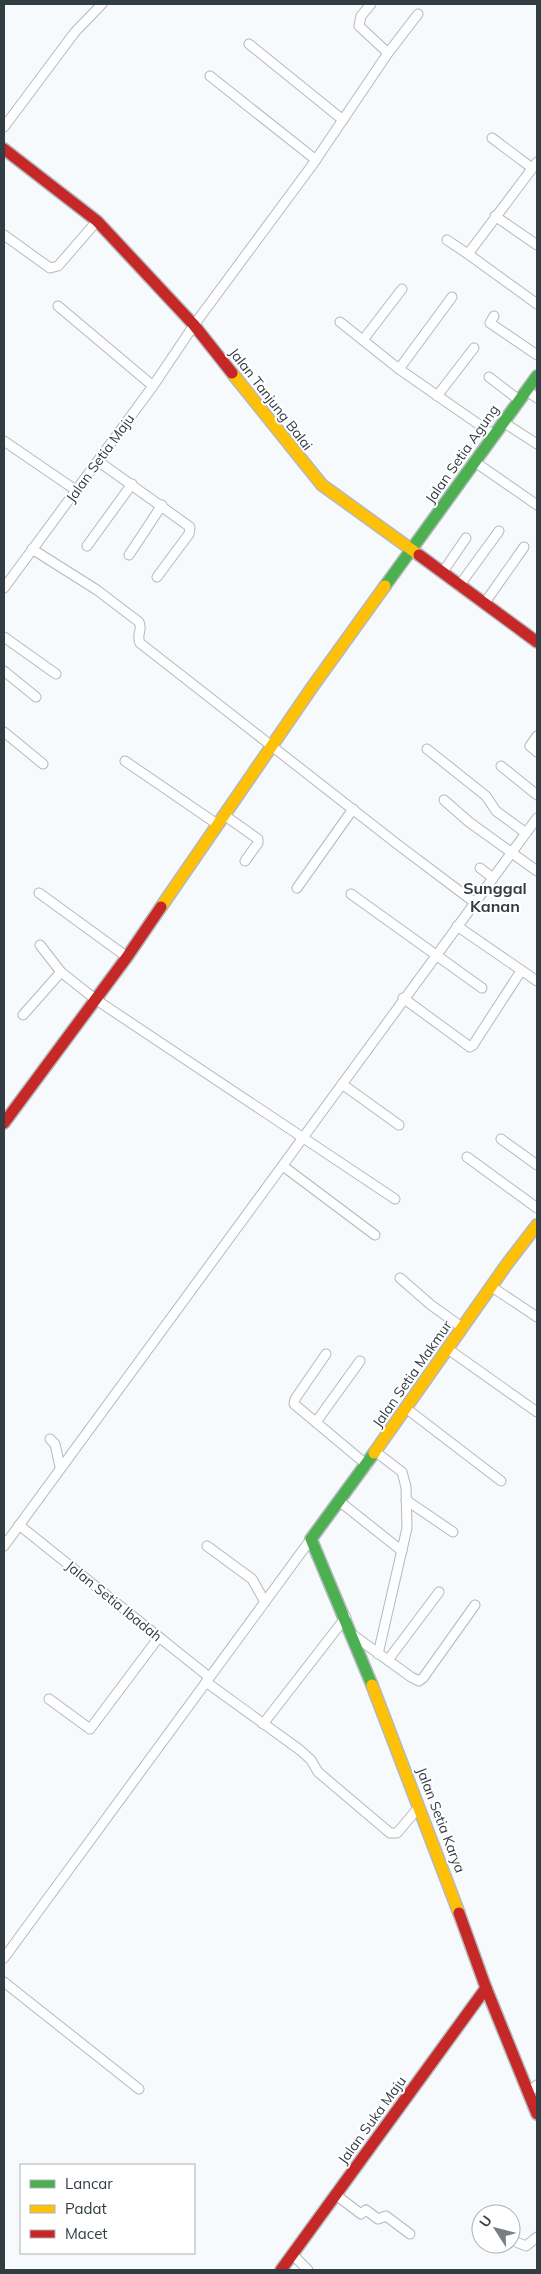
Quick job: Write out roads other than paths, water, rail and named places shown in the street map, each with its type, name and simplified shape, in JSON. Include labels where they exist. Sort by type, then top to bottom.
[{"type":"street","points":[[4,127],[75,32],[102,4]]},
{"type":"street","points":[[371,4],[361,16],[360,26],[388,52]]},
{"type":"street","name":"Jalan Setia Maju","points":[[4,588],[153,386],[194,325],[316,160],[388,52],[418,14]]},
{"type":"street","points":[[249,44],[343,120]]},
{"type":"street","points":[[210,76],[316,160]]},
{"type":"street","points":[[468,254],[534,165],[492,138]]},
{"type":"street","name":"Jalan Tanjung Balai","points":[[4,149],[97,221],[194,325],[322,485],[537,642]]},
{"type":"street","points":[[495,216],[536,243]]},
{"type":"street","points":[[4,235],[50,268],[58,266],[97,221]]},
{"type":"street","points":[[447,240],[537,304]]},
{"type":"street","points":[[363,340],[402,288]]},
{"type":"street","points":[[399,369],[452,297]]},
{"type":"street","points":[[58,306],[153,386]]},
{"type":"street","points":[[494,316],[490,323],[537,355]]},
{"type":"street","points":[[340,322],[399,369],[494,435]]},
{"type":"street","points":[[437,396],[474,348]]},
{"type":"street","name":"Jalan Setia Agung","points":[[4,1123],[127,956],[313,686],[537,376]]},
{"type":"street","points":[[488,377],[519,400]]},
{"type":"street","points":[[526,390],[537,398]]},
{"type":"street","points":[[503,422],[537,444]]},
{"type":"street","points":[[4,441],[77,490]]},
{"type":"street","points":[[98,461],[189,524],[191,530],[157,577]]},
{"type":"street","points":[[475,462],[537,505]]},
{"type":"street","points":[[87,546],[132,484]]},
{"type":"street","points":[[129,555],[162,505]]},
{"type":"street","points":[[459,586],[499,532]]},
{"type":"street","points":[[442,573],[466,538]]},
{"type":"street","points":[[484,604],[524,547]]},
{"type":"street","points":[[32,549],[97,590],[139,622],[141,626],[138,638],[140,643],[474,902]]},
{"type":"street","points":[[4,637],[56,674]]},
{"type":"street","points":[[4,671],[36,697]]},
{"type":"street","points":[[4,732],[43,764]]},
{"type":"street","points":[[537,736],[530,746],[537,752]]},
{"type":"street","points":[[427,749],[486,796],[496,811],[526,833]]},
{"type":"street","points":[[125,761],[258,840],[245,861]]},
{"type":"street","points":[[500,766],[537,795]]},
{"type":"street","points":[[444,800],[469,822],[537,871]]},
{"type":"street","points":[[297,888],[353,809]]},
{"type":"street","points":[[4,1546],[537,818]]},
{"type":"street","points":[[480,868],[493,878]]},
{"type":"street","points":[[40,892],[127,956]]},
{"type":"street","points":[[351,894],[482,988]]},
{"type":"street","points":[[457,926],[537,981]]},
{"type":"street","points":[[40,945],[61,972],[95,1000],[395,1199]]},
{"type":"street","points":[[404,998],[470,1047],[522,971]]},
{"type":"street","points":[[23,1015],[61,972]]},
{"type":"street","points":[[342,1084],[399,1125]]},
{"type":"street","points":[[501,1138],[537,1164]]},
{"type":"street","points":[[467,1157],[537,1208]]},
{"type":"street","points":[[283,1166],[375,1235]]},
{"type":"street","name":"Jalan Setia Makmur","points":[[311,1540],[367,1465],[537,1226]]},
{"type":"street","points":[[400,1278],[431,1305],[463,1328]]},
{"type":"street","points":[[492,1287],[537,1317]]},
{"type":"street","points":[[448,1349],[537,1412]]},
{"type":"street","points":[[326,1354],[294,1402],[367,1465]]},
{"type":"street","points":[[316,1422],[360,1361]]},
{"type":"street","points":[[407,1409],[501,1481]]},
{"type":"street","points":[[50,1439],[55,1444],[60,1467]]},
{"type":"street","points":[[376,1452],[402,1472],[406,1481],[407,1528],[378,1654]]},
{"type":"street","points":[[406,1500],[453,1532]]},
{"type":"street","points":[[339,1502],[402,1551]]},
{"type":"street","name":"Jalan Setia Ibadah","points":[[19,1525],[159,1637],[207,1680],[300,1750],[312,1760],[318,1772],[390,1832],[396,1833],[419,1806]]},
{"type":"street","points":[[4,1958],[311,1540]]},
{"type":"street","name":"Jalan Setia Karya","points":[[311,1540],[346,1617],[419,1806],[486,1988],[534,2088],[537,2114]]},
{"type":"street","points":[[207,1546],[252,1580],[265,1602]]},
{"type":"street","points":[[388,1660],[439,1592]]},
{"type":"street","points":[[353,1635],[415,1680],[423,1678],[475,1605]]},
{"type":"street","points":[[264,1724],[346,1617]]},
{"type":"street","points":[[49,1698],[90,1729],[159,1637]]},
{"type":"street","points":[[4,1982],[139,2089]]},
{"type":"street","name":"Jalan Suka Maju","points":[[281,2270],[486,1988]]},
{"type":"street","points":[[336,2195],[361,2214],[366,2210],[378,2219],[386,2216],[410,2234]]},
{"type":"street","points":[[521,2244],[526,2246],[537,2237]]},
{"type":"street","points":[[292,2254],[308,2270]]},
{"type":"district","name":"Sunggal Kanan","points":[[495,897]]}]
